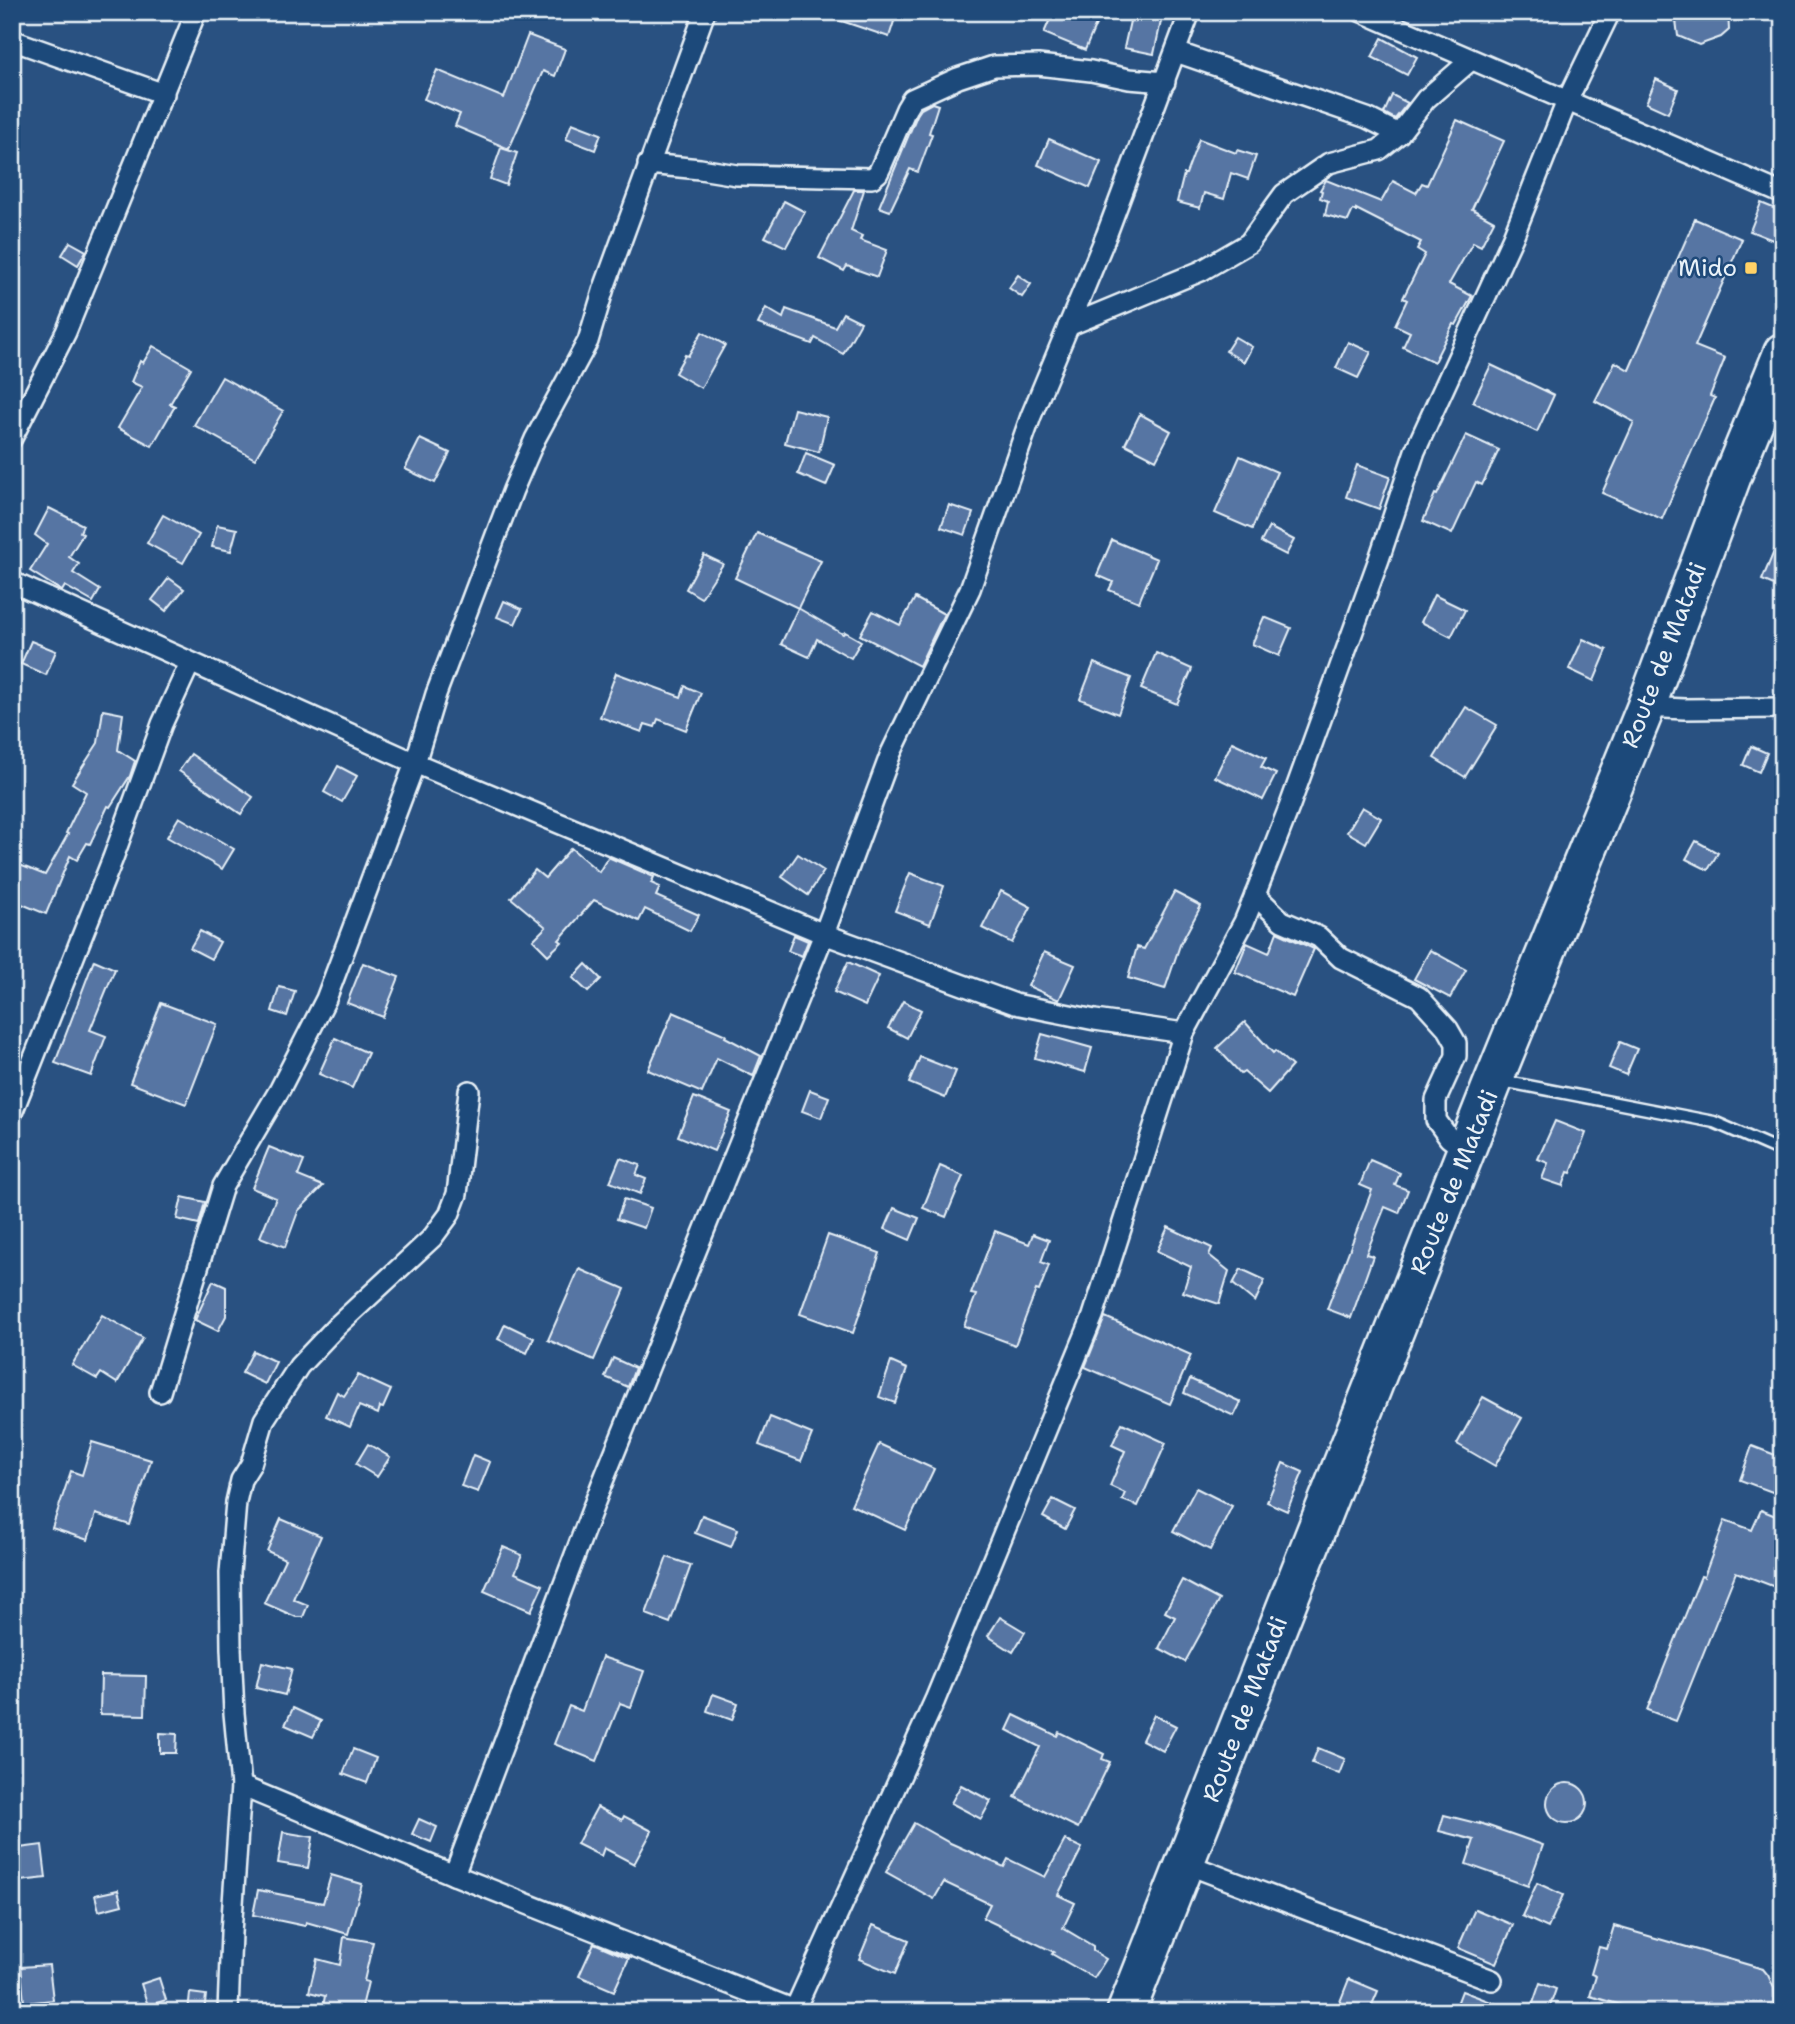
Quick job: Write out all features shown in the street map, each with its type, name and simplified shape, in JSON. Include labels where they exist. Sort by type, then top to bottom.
[{"type":"highway","name":"Route de Matadi","points":[[1126,2012],[1494,1080],[1646,707],[1733,474],[1783,352]]},
{"type":"street","points":[[13,434],[66,332],[196,12]]},
{"type":"street","points":[[160,1392],[223,1186],[280,1089],[326,999],[415,763],[436,694],[513,490],[535,439],[588,341],[648,164],[705,12]]},
{"type":"street","points":[[454,1875],[601,1486],[824,934],[891,753],[970,589],[1031,416],[1106,236],[1190,12]]},
{"type":"street","points":[[1362,12],[1783,194]]},
{"type":"street","points":[[241,1786],[454,1875],[798,2011],[935,1700],[1093,1316],[1184,1033],[1244,922],[1255,895],[1375,572],[1415,451],[1513,237],[1567,101],[1610,12]]},
{"type":"street","points":[[12,40],[164,94]]},
{"type":"street","points":[[1176,52],[1367,118],[1399,134]]},
{"type":"street","points":[[1068,326],[1184,279],[1249,243],[1284,194],[1329,163],[1379,150],[1399,134],[1426,99],[1471,60]]},
{"type":"street","points":[[648,164],[737,175],[872,178],[878,173],[912,99],[958,78],[994,66],[1038,65],[1165,82]]},
{"type":"street","points":[[12,582],[415,763],[824,934],[1015,1004],[1084,1018],[1184,1033]]},
{"type":"street","points":[[12,1113],[113,858],[162,724],[190,663]]},
{"type":"street","points":[[1646,707],[1783,708]]},
{"type":"street","points":[[1255,895],[1282,921],[1319,937],[1341,958],[1419,997],[1448,1029],[1457,1043],[1456,1056],[1436,1100],[1436,1119],[1449,1138],[1466,1151]]},
{"type":"street","points":[[228,2012],[241,1786],[234,1713],[230,1573],[236,1502],[241,1480],[251,1464],[264,1420],[299,1366],[337,1326],[432,1238],[449,1215],[457,1194],[469,1091]]},
{"type":"street","points":[[1184,1863],[1492,1980]]},
{"type":"lane","points":[[1494,1080],[1714,1122],[1783,1152]]},
{"type":"building","points":[[825,12],[897,12],[889,37],[824,15]]},
{"type":"building","points":[[1053,12],[1075,12],[1097,22],[1085,50],[1044,33]]},
{"type":"building","points":[[1132,12],[1163,12],[1154,54],[1124,48]]},
{"type":"building","points":[[1675,12],[1728,12],[1729,30],[1721,37],[1699,45],[1678,36]]},
{"type":"building","points":[[528,35],[565,49],[555,76],[543,71],[509,149],[455,126],[460,114],[424,99],[437,70],[504,98]]},
{"type":"building","points":[[1382,38],[1417,57],[1407,75],[1372,57]]},
{"type":"building","points":[[1656,79],[1678,89],[1668,113],[1646,103]]},
{"type":"building","points":[[1392,95],[1408,103],[1395,119],[1384,113]]},
{"type":"building","points":[[932,103],[938,105],[929,133],[932,134],[918,172],[910,169],[890,211],[879,207],[917,115],[921,109]]},
{"type":"building","points":[[1457,120],[1504,141],[1472,209],[1494,221],[1481,246],[1473,242],[1449,284],[1472,296],[1456,325],[1453,324],[1434,362],[1403,347],[1410,332],[1395,325],[1407,300],[1403,298],[1425,254],[1417,249],[1421,242],[1356,209],[1348,221],[1325,215],[1328,201],[1320,198],[1320,190],[1326,180],[1381,202],[1393,181],[1416,193],[1422,183],[1427,185]]},
{"type":"building","points":[[572,123],[601,134],[595,150],[566,139]]},
{"type":"building","points":[[1049,139],[1101,162],[1090,188],[1038,165]]},
{"type":"building","points":[[1199,139],[1236,153],[1237,150],[1256,156],[1248,179],[1231,173],[1224,199],[1204,193],[1200,208],[1177,202],[1184,174]]},
{"type":"building","points":[[501,148],[517,153],[506,185],[490,179]]},
{"type":"building","points":[[854,190],[864,190],[851,231],[862,236],[860,240],[887,250],[877,277],[847,266],[844,271],[819,258]]},
{"type":"building","points":[[784,201],[805,212],[786,247],[765,237]]},
{"type":"building","points":[[1761,203],[1783,212],[1783,244],[1750,231]]},
{"type":"building","points":[[1695,219],[1742,239],[1695,346],[1725,358],[1710,396],[1715,398],[1662,519],[1602,493],[1634,422],[1595,401],[1615,362],[1629,370]]},
{"type":"building","points":[[70,242],[86,251],[78,265],[62,255]]},
{"type":"building","points":[[1018,275],[1031,284],[1022,297],[1009,288]]},
{"type":"building","points":[[766,308],[783,318],[786,309],[835,327],[843,313],[861,322],[843,354],[815,338],[812,344],[758,324]]},
{"type":"building","points":[[702,332],[725,345],[701,388],[675,373]]},
{"type":"building","points":[[1235,337],[1252,347],[1244,362],[1226,351]]},
{"type":"building","points":[[1348,342],[1371,352],[1358,378],[1336,368]]},
{"type":"building","points":[[153,346],[191,368],[170,404],[175,406],[152,446],[118,428],[142,387],[131,382],[140,361],[143,363]]},
{"type":"building","points":[[1491,365],[1554,395],[1537,432],[1473,402]]},
{"type":"building","points":[[222,377],[283,411],[255,459],[194,425]]},
{"type":"building","points":[[794,409],[827,417],[819,452],[785,443]]},
{"type":"building","points":[[1140,414],[1171,431],[1156,460],[1125,444]]},
{"type":"building","points":[[1466,435],[1499,450],[1482,485],[1476,482],[1452,534],[1423,521]]},
{"type":"building","points":[[420,439],[450,453],[435,483],[405,469]]},
{"type":"building","points":[[806,453],[835,465],[826,486],[798,474]]},
{"type":"building","points":[[1240,456],[1277,472],[1252,529],[1215,513]]},
{"type":"building","points":[[1357,465],[1390,477],[1379,509],[1346,497]]},
{"type":"building","points":[[949,505],[973,513],[965,535],[941,527]]},
{"type":"building","points":[[49,508],[83,525],[80,532],[83,534],[69,557],[79,564],[73,573],[100,590],[93,602],[65,586],[62,591],[30,571],[47,544],[35,535]]},
{"type":"building","points":[[163,515],[199,535],[183,563],[147,543]]},
{"type":"building","points":[[217,525],[237,529],[231,551],[212,547]]},
{"type":"building","points":[[1269,527],[1294,540],[1286,555],[1261,542]]},
{"type":"building","points":[[1783,530],[1783,589],[1762,580]]},
{"type":"building","points":[[757,533],[821,561],[798,608],[735,578]]},
{"type":"building","points":[[1112,540],[1157,559],[1139,602],[1109,590],[1113,582],[1097,575]]},
{"type":"building","points":[[704,555],[723,564],[701,598],[686,589]]},
{"type":"building","points":[[169,578],[184,589],[166,611],[152,600]]},
{"type":"building","points":[[1434,595],[1465,610],[1451,637],[1421,622]]},
{"type":"building","points":[[915,598],[944,614],[919,666],[860,635],[873,611],[900,625]]},
{"type":"building","points":[[504,601],[522,609],[515,624],[497,617]]},
{"type":"building","points":[[798,608],[843,634],[845,632],[861,641],[851,658],[817,639],[809,657],[781,644]]},
{"type":"building","points":[[1264,617],[1291,628],[1279,656],[1252,644]]},
{"type":"building","points":[[1583,639],[1607,650],[1594,681],[1569,669]]},
{"type":"building","points":[[31,641],[56,651],[46,675],[21,664]]},
{"type":"building","points":[[1156,653],[1192,669],[1177,704],[1141,689]]},
{"type":"building","points":[[1094,663],[1131,678],[1118,714],[1080,699]]},
{"type":"building","points":[[616,673],[681,697],[685,686],[701,693],[686,730],[658,719],[655,727],[645,724],[642,732],[600,717]]},
{"type":"building","points":[[1466,707],[1497,725],[1465,777],[1434,758]]},
{"type":"building","points":[[103,710],[123,714],[118,750],[135,761],[130,776],[110,807],[108,806],[90,844],[87,843],[77,860],[70,856],[46,914],[12,900],[12,862],[45,875],[68,834],[66,833],[86,792],[72,783],[98,743]]},
{"type":"building","points":[[1232,742],[1266,758],[1261,767],[1276,774],[1263,800],[1215,777]]},
{"type":"building","points":[[1751,746],[1767,753],[1759,772],[1743,765]]},
{"type":"building","points":[[191,754],[253,797],[241,814],[179,771]]},
{"type":"building","points":[[338,766],[357,776],[342,802],[324,792]]},
{"type":"building","points":[[1362,807],[1381,818],[1366,843],[1347,832]]},
{"type":"building","points":[[179,817],[234,849],[222,869],[167,837]]},
{"type":"building","points":[[1696,841],[1718,853],[1708,870],[1686,859]]},
{"type":"building","points":[[571,848],[599,872],[608,857],[654,877],[651,883],[660,887],[656,896],[699,915],[690,931],[645,909],[639,921],[594,900],[559,940],[562,942],[548,955],[533,940],[546,927],[511,898],[535,870],[545,878]]},
{"type":"building","points":[[798,854],[824,871],[808,895],[782,877]]},
{"type":"building","points":[[910,873],[944,886],[930,924],[895,911]]},
{"type":"building","points":[[1001,891],[1031,907],[1012,943],[982,928]]},
{"type":"building","points":[[1174,892],[1201,906],[1180,945],[1165,989],[1128,978],[1137,947],[1144,949]]},
{"type":"building","points":[[200,931],[220,942],[211,959],[190,948]]},
{"type":"building","points":[[1277,932],[1314,949],[1293,997],[1235,972],[1247,943],[1269,953]]},
{"type":"building","points":[[794,935],[808,941],[802,956],[788,951]]},
{"type":"building","points":[[1430,950],[1466,970],[1450,998],[1414,979]]},
{"type":"building","points":[[1044,952],[1075,965],[1059,1000],[1028,986]]},
{"type":"building","points":[[94,960],[115,969],[90,1030],[106,1036],[91,1076],[55,1063]]},
{"type":"building","points":[[848,962],[879,976],[865,1006],[834,992]]},
{"type":"building","points":[[363,963],[399,977],[383,1017],[347,1003]]},
{"type":"building","points":[[586,964],[601,979],[588,992],[573,978]]},
{"type":"building","points":[[279,987],[295,991],[287,1016],[272,1011]]},
{"type":"building","points":[[903,1001],[921,1010],[907,1038],[888,1028]]},
{"type":"building","points":[[161,1003],[217,1024],[186,1104],[130,1083]]},
{"type":"building","points":[[673,1012],[726,1035],[725,1037],[761,1056],[753,1076],[717,1058],[702,1093],[648,1070]]},
{"type":"building","points":[[1245,1022],[1273,1053],[1275,1051],[1292,1066],[1268,1093],[1244,1072],[1241,1074],[1217,1048]]},
{"type":"building","points":[[1042,1034],[1092,1048],[1085,1072],[1035,1058]]},
{"type":"building","points":[[335,1038],[368,1053],[352,1088],[319,1074]]},
{"type":"building","points":[[1620,1042],[1637,1049],[1626,1075],[1609,1068]]},
{"type":"building","points":[[920,1057],[956,1071],[945,1098],[909,1083]]},
{"type":"building","points":[[810,1090],[829,1097],[821,1118],[802,1111]]},
{"type":"building","points":[[694,1097],[731,1112],[714,1151],[678,1136]]},
{"type":"building","points":[[1555,1121],[1586,1133],[1571,1173],[1568,1172],[1563,1186],[1542,1179],[1548,1163],[1538,1159]]},
{"type":"building","points":[[269,1147],[304,1161],[298,1176],[323,1186],[299,1209],[285,1247],[260,1237],[276,1198],[252,1188]]},
{"type":"building","points":[[620,1158],[640,1165],[636,1175],[646,1179],[640,1194],[610,1182]]},
{"type":"building","points":[[1370,1160],[1400,1173],[1395,1185],[1408,1190],[1399,1213],[1385,1207],[1366,1254],[1373,1256],[1351,1318],[1327,1309],[1372,1190],[1360,1185]]},
{"type":"building","points":[[940,1166],[963,1176],[946,1217],[923,1208]]},
{"type":"building","points":[[182,1197],[205,1202],[199,1224],[177,1219]]},
{"type":"building","points":[[624,1199],[651,1208],[644,1228],[617,1219]]},
{"type":"building","points":[[894,1208],[919,1218],[910,1240],[885,1229]]},
{"type":"building","points":[[1168,1227],[1212,1248],[1209,1255],[1229,1271],[1219,1304],[1183,1292],[1191,1267],[1157,1251]]},
{"type":"building","points":[[995,1231],[1029,1244],[1033,1234],[1049,1240],[1041,1262],[1049,1265],[1039,1291],[1036,1290],[1015,1345],[964,1326],[976,1295],[971,1294]]},
{"type":"building","points":[[828,1235],[880,1253],[853,1333],[800,1314]]},
{"type":"building","points":[[579,1269],[625,1289],[594,1360],[548,1340]]},
{"type":"building","points":[[1241,1269],[1265,1280],[1255,1302],[1233,1284]]},
{"type":"building","points":[[213,1281],[226,1287],[226,1316],[218,1331],[195,1320]]},
{"type":"building","points":[[102,1315],[143,1338],[117,1383],[101,1373],[97,1379],[72,1365]]},
{"type":"building","points":[[1105,1317],[1191,1355],[1170,1404],[1085,1367]]},
{"type":"building","points":[[505,1324],[534,1338],[527,1353],[498,1339]]},
{"type":"building","points":[[253,1351],[276,1362],[265,1384],[242,1373]]},
{"type":"building","points":[[613,1358],[635,1368],[628,1387],[605,1377]]},
{"type":"building","points":[[891,1362],[907,1369],[895,1403],[879,1397]]},
{"type":"building","points":[[358,1375],[391,1390],[378,1414],[359,1406],[350,1427],[326,1416],[337,1392],[344,1396]]},
{"type":"building","points":[[1190,1379],[1241,1402],[1234,1416],[1184,1393]]},
{"type":"building","points":[[1483,1397],[1522,1418],[1495,1466],[1457,1444]]},
{"type":"building","points":[[770,1417],[812,1434],[801,1461],[759,1445]]},
{"type":"building","points":[[1122,1423],[1166,1443],[1138,1506],[1122,1500],[1125,1493],[1110,1486],[1125,1451],[1112,1445]]},
{"type":"building","points":[[92,1442],[151,1460],[130,1525],[96,1514],[88,1540],[52,1528],[71,1471],[82,1475]]},
{"type":"building","points":[[368,1444],[390,1457],[377,1477],[356,1464]]},
{"type":"building","points":[[879,1444],[934,1469],[905,1530],[851,1505]]},
{"type":"building","points":[[1752,1446],[1783,1458],[1783,1473],[1775,1493],[1740,1480]]},
{"type":"building","points":[[473,1455],[490,1462],[478,1492],[461,1486]]},
{"type":"building","points":[[1283,1463],[1303,1472],[1287,1511],[1267,1502]]},
{"type":"building","points":[[1196,1488],[1232,1506],[1210,1550],[1173,1531]]},
{"type":"building","points":[[1053,1499],[1075,1510],[1065,1529],[1043,1517]]},
{"type":"building","points":[[1761,1510],[1783,1519],[1783,1590],[1736,1572],[1676,1721],[1647,1710],[1701,1576],[1704,1577],[1725,1520],[1752,1530]]},
{"type":"building","points":[[702,1515],[738,1529],[731,1547],[695,1533]]},
{"type":"building","points":[[281,1519],[321,1536],[293,1599],[308,1605],[303,1617],[296,1617],[264,1603],[285,1559],[267,1551]]},
{"type":"building","points":[[503,1547],[522,1555],[515,1573],[543,1585],[531,1611],[484,1591]]},
{"type":"building","points":[[667,1557],[691,1565],[670,1623],[646,1614]]},
{"type":"building","points":[[1182,1580],[1219,1600],[1185,1662],[1159,1648],[1175,1617],[1165,1612]]},
{"type":"building","points":[[1000,1617],[1025,1632],[1013,1652],[988,1636]]},
{"type":"building","points":[[602,1657],[644,1671],[631,1707],[620,1703],[597,1761],[554,1744],[569,1706],[582,1711]]},
{"type":"building","points":[[262,1662],[292,1669],[285,1695],[256,1688]]},
{"type":"building","points":[[101,1675],[146,1676],[145,1715],[100,1714]]},
{"type":"building","points":[[713,1694],[738,1703],[732,1720],[707,1711]]},
{"type":"building","points":[[293,1708],[321,1721],[313,1737],[285,1725]]},
{"type":"building","points":[[1014,1715],[1057,1736],[1059,1732],[1104,1754],[1102,1759],[1110,1762],[1078,1828],[1015,1797],[1040,1747],[1007,1730]]},
{"type":"building","points":[[1154,1715],[1176,1726],[1163,1751],[1142,1740]]},
{"type":"building","points":[[160,1733],[177,1734],[176,1753],[160,1753]]},
{"type":"building","points":[[1318,1748],[1345,1759],[1339,1774],[1312,1763]]},
{"type":"building","points":[[353,1749],[376,1758],[367,1783],[343,1774]]},
{"type":"building","points":[[1567,1783],[1575,1784],[1581,1789],[1586,1795],[1586,1811],[1581,1817],[1575,1822],[1567,1823],[1559,1822],[1553,1817],[1548,1811],[1547,1803],[1548,1795],[1553,1789],[1559,1784]]},
{"type":"building","points":[[961,1785],[991,1801],[981,1819],[951,1803]]},
{"type":"building","points":[[597,1807],[622,1820],[624,1816],[652,1831],[634,1864],[604,1848],[601,1856],[577,1844]]},
{"type":"building","points":[[1444,1815],[1480,1823],[1543,1845],[1528,1886],[1466,1864],[1474,1840],[1439,1831]]},
{"type":"building","points":[[419,1819],[437,1827],[431,1842],[412,1834]]},
{"type":"building","points":[[914,1823],[948,1842],[1004,1867],[1008,1859],[1045,1877],[1065,1840],[1082,1848],[1058,1895],[1075,1903],[1063,1928],[1093,1946],[1093,1951],[1106,1959],[1094,1978],[1052,1954],[1054,1952],[983,1918],[990,1904],[944,1882],[934,1899],[886,1872]]},
{"type":"building","points":[[283,1832],[313,1837],[308,1868],[278,1863]]},
{"type":"building","points":[[42,1845],[46,1878],[12,1882],[12,1849]]},
{"type":"building","points":[[331,1875],[362,1884],[348,1934],[306,1922],[305,1926],[253,1915],[258,1890],[323,1903]]},
{"type":"building","points":[[1537,1883],[1563,1895],[1548,1928],[1522,1916]]},
{"type":"building","points":[[118,1890],[122,1905],[99,1911],[95,1895]]},
{"type":"building","points":[[1475,1909],[1513,1925],[1496,1964],[1458,1948]]},
{"type":"building","points":[[873,1925],[909,1940],[895,1974],[859,1959]]},
{"type":"building","points":[[1614,1926],[1763,1969],[1774,1988],[1775,2005],[1772,2012],[1645,2012],[1590,1996],[1596,1976],[1591,1974],[1599,1947],[1607,1949]]},
{"type":"building","points":[[344,1937],[373,1942],[364,1981],[368,1982],[362,2007],[359,2006],[358,2012],[322,2012],[325,1996],[309,1992],[317,1959],[340,1965]]},
{"type":"building","points":[[594,1943],[629,1958],[614,1991],[579,1976]]},
{"type":"building","points":[[49,1965],[53,2000],[24,2003],[21,1967]]},
{"type":"building","points":[[159,1978],[166,2000],[148,2006],[141,1984]]},
{"type":"building","points":[[1349,1979],[1378,1991],[1369,2012],[1336,2012]]},
{"type":"building","points":[[1540,1983],[1556,1989],[1548,2012],[1530,2012]]},
{"type":"building","points":[[1462,1991],[1512,2010],[1512,2012],[1454,2012]]},
{"type":"building","points":[[190,1993],[206,1995],[204,2012],[188,2012]]},
{"type":"place","name":"Mido","points":[[1751,268]]}]
